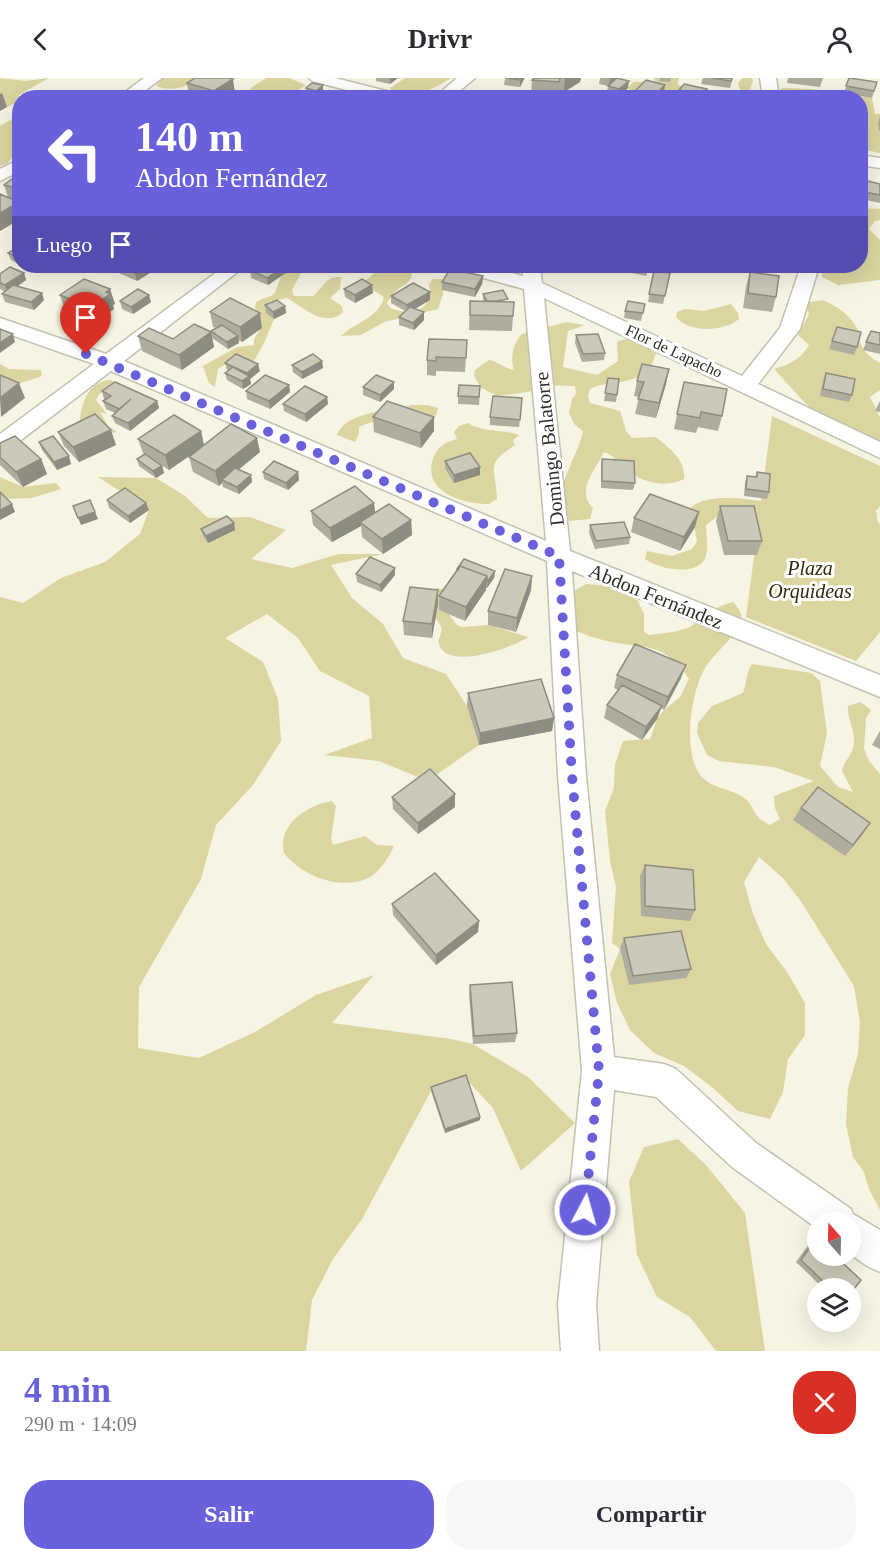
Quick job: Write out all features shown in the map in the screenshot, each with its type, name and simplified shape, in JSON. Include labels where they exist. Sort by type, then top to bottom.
[{"type":"street","points":[[136,90],[154,78]]},
{"type":"street","points":[[317,78],[365,90]]},
{"type":"street","points":[[452,90],[467,78]]},
{"type":"street","points":[[0,445],[227,273]]},
{"type":"street","name":"Flor de Lapacho","points":[[515,273],[532,275],[880,451]]},
{"type":"street","points":[[746,385],[789,329],[808,273]]},
{"type":"street","name":"Domingo Balatorre","points":[[532,275],[559,556],[572,776],[599,1071],[577,1304],[580,1351]]},
{"type":"street","name":"Abdon Fernández","points":[[0,324],[108,362],[559,556],[880,687]]},
{"type":"street","points":[[599,1071],[664,1081],[744,1155],[824,1212]]},
{"type":"street","points":[[861,1239],[880,1252]]},
{"type":"green space","points":[[0,78],[26,81],[49,78],[28,90],[12,90],[12,105],[0,106]]},
{"type":"green space","points":[[163,78],[201,78],[180,88],[169,89],[156,86]]},
{"type":"green space","points":[[266,78],[289,78],[306,85],[298,90],[250,90]]},
{"type":"green space","points":[[405,78],[451,78],[428,90],[391,90],[390,88]]},
{"type":"green space","points":[[654,78],[679,78],[677,84],[690,90],[630,90],[628,88],[633,82],[655,81]]},
{"type":"green space","points":[[743,78],[752,78],[750,90],[740,90],[738,83]]},
{"type":"green space","points":[[783,88],[820,90],[779,90]]},
{"type":"green space","points":[[868,97],[872,98],[875,114],[880,114],[880,153],[868,150]]},
{"type":"green space","points":[[12,119],[12,157],[8,163],[0,166],[0,126]]},
{"type":"green space","points":[[868,208],[880,209],[880,220],[875,221],[869,229],[880,240],[880,280],[838,285],[822,277],[822,273],[868,273]]},
{"type":"green space","points":[[279,273],[301,273],[292,290],[294,296],[313,296],[328,280],[341,277],[340,289],[330,298],[342,306],[343,312],[336,317],[329,318],[314,315],[287,298],[269,302],[274,319],[254,361],[235,358],[218,369],[215,387],[209,383],[203,366],[237,347],[254,345],[254,339],[262,324],[255,308],[256,302],[274,294],[281,276]]},
{"type":"green space","points":[[374,273],[412,273],[409,281],[395,292],[387,303],[390,308],[406,312],[419,310],[424,306],[430,293],[429,284],[433,279],[442,279],[443,294],[438,309],[384,322],[361,335],[341,336],[372,315],[381,304],[384,297],[371,289],[366,280]]},
{"type":"green space","points":[[823,300],[847,315],[857,328],[863,349],[880,363],[880,390],[870,397],[880,417],[880,450],[823,417],[806,404],[774,369],[794,361],[806,350],[809,345],[798,335],[809,314],[804,303]]},
{"type":"green space","points":[[731,304],[738,313],[739,319],[724,326],[697,328],[689,326],[676,317],[677,312],[685,309],[704,311]]},
{"type":"green space","points":[[566,322],[585,325],[568,331],[563,367],[597,375],[618,361],[617,342],[627,339],[643,342],[656,353],[645,373],[630,380],[597,386],[590,389],[588,396],[590,403],[620,411],[626,431],[632,438],[656,437],[676,455],[684,472],[684,479],[677,482],[646,481],[632,474],[604,452],[586,488],[588,501],[593,508],[590,519],[569,521],[561,508],[560,498],[561,489],[583,431],[575,425],[569,413],[572,399],[576,394],[575,386],[545,385],[528,392],[498,396],[481,388],[474,376],[475,370],[489,360],[514,370],[513,351],[516,341],[522,334]]},
{"type":"green space","points":[[0,364],[9,369],[41,370],[42,376],[18,384],[0,383]]},
{"type":"green space","points":[[110,380],[119,383],[118,386],[99,394],[96,400],[107,414],[100,412],[108,426],[117,432],[111,433],[80,422],[84,400],[88,394],[97,385]]},
{"type":"green space","points":[[411,405],[428,405],[438,408],[436,415],[427,417],[368,423],[359,427],[359,434],[355,442],[337,435],[349,421],[370,413]]},
{"type":"green space","name":"Plaza Orquideas","points":[[772,416],[880,466],[880,506],[875,512],[880,525],[880,632],[856,661],[746,617],[758,527],[719,515],[706,525],[707,550],[701,564],[694,568],[677,569],[658,566],[645,559],[647,551],[672,556],[692,549],[697,542],[691,507],[698,503],[725,498],[761,501]]},
{"type":"green space","points":[[468,423],[480,428],[519,435],[513,440],[515,445],[495,462],[497,499],[489,504],[468,502],[447,494],[433,480],[431,470],[437,451],[445,444],[457,439],[454,432],[459,426]]},
{"type":"green space","points":[[0,477],[23,487],[56,483],[61,489],[32,498],[0,499]]},
{"type":"green space","points":[[98,477],[156,478],[185,496],[208,518],[249,517],[286,530],[251,559],[292,568],[339,554],[383,554],[331,565],[352,598],[383,624],[403,658],[446,674],[467,706],[479,745],[430,782],[379,761],[324,755],[372,738],[369,696],[320,671],[298,638],[267,614],[225,638],[263,662],[278,699],[281,741],[253,785],[216,825],[201,879],[139,987],[138,1048],[199,1058],[255,1032],[316,995],[374,975],[332,1023],[473,1044],[528,1077],[575,1123],[521,1171],[493,1108],[466,1079],[431,1091],[362,1219],[333,1259],[312,1300],[306,1351],[0,1351],[0,597],[23,603],[61,578],[105,562],[140,534],[149,510]]},
{"type":"green space","points":[[586,584],[610,586],[635,595],[644,614],[644,632],[649,635],[686,628],[713,610],[733,602],[737,606],[741,616],[739,626],[701,675],[693,703],[691,750],[694,764],[704,779],[744,798],[759,818],[769,825],[780,819],[775,808],[774,796],[814,781],[774,767],[719,761],[707,755],[697,733],[698,723],[712,706],[743,693],[752,664],[811,673],[820,681],[827,733],[820,766],[838,787],[853,792],[842,771],[854,744],[848,706],[860,702],[871,710],[866,718],[864,749],[869,761],[880,774],[880,1210],[869,1189],[864,1172],[853,1157],[846,1124],[848,1088],[858,1054],[860,1022],[854,986],[802,903],[783,878],[759,857],[744,882],[753,914],[766,944],[787,972],[805,1003],[805,1035],[788,1059],[783,1092],[770,1119],[738,1111],[684,1066],[654,1053],[630,1030],[617,1003],[610,974],[620,949],[612,943],[616,887],[610,861],[605,811],[614,788],[615,764],[623,741],[650,739],[657,719],[680,697],[689,679],[670,657],[661,652],[651,648],[603,640],[576,631],[568,614],[569,594]]},
{"type":"green space","points":[[437,588],[449,591],[450,616],[457,625],[462,627],[488,625],[528,637],[494,652],[464,657],[452,655],[443,650],[438,641],[441,627],[432,608],[432,590]]},
{"type":"green space","points":[[332,801],[336,806],[331,838],[333,845],[365,836],[377,845],[394,846],[380,869],[368,878],[346,883],[322,879],[301,868],[284,853],[285,834],[296,818],[313,807]]},
{"type":"green space","points":[[678,1139],[706,1165],[745,1213],[765,1351],[716,1351],[690,1317],[657,1297],[637,1255],[629,1182],[644,1147]]},
{"type":"building","points":[[195,78],[233,79],[216,90],[187,83]]},
{"type":"building","points":[[534,78],[560,78],[559,82],[532,80]]},
{"type":"building","points":[[617,78],[629,81],[619,89],[608,86]]},
{"type":"building","points":[[711,78],[732,78],[731,81]]},
{"type":"building","points":[[849,78],[877,82],[874,91],[846,86]]},
{"type":"building","points":[[646,80],[665,85],[660,90],[636,90]]},
{"type":"building","points":[[312,83],[323,85],[317,90],[306,88]]},
{"type":"building","points":[[684,84],[707,89],[706,90],[679,90]]},
{"type":"building","points":[[12,179],[12,187],[4,185]]},
{"type":"building","points":[[868,181],[880,184],[880,195],[868,193]]},
{"type":"building","points":[[0,194],[12,199],[12,206],[0,213]]},
{"type":"building","points":[[10,267],[12,273],[24,273],[5,285],[0,283],[0,274]]},
{"type":"building","points":[[256,273],[274,273],[267,278]]},
{"type":"building","points":[[448,273],[483,276],[475,289],[442,282]]},
{"type":"building","points":[[654,273],[670,273],[665,296],[649,294]]},
{"type":"building","points":[[750,273],[779,276],[776,297],[748,293]]},
{"type":"building","points":[[84,279],[110,289],[106,292],[110,294],[96,304],[92,302],[86,306],[60,295]]},
{"type":"building","points":[[362,279],[372,285],[355,295],[344,289]]},
{"type":"building","points":[[413,283],[430,292],[407,305],[391,296]]},
{"type":"building","points":[[13,285],[42,293],[31,302],[2,294]]},
{"type":"building","points":[[138,289],[149,295],[131,307],[120,301]]},
{"type":"building","points":[[503,290],[508,299],[487,301],[483,294]]},
{"type":"building","points":[[230,298],[260,313],[240,327],[210,312]]},
{"type":"building","points":[[277,300],[285,306],[273,312],[265,305]]},
{"type":"building","points":[[470,301],[514,302],[513,316],[470,315]]},
{"type":"building","points":[[628,301],[645,304],[643,313],[625,311]]},
{"type":"building","points":[[410,307],[424,312],[413,323],[399,317]]},
{"type":"building","points":[[194,324],[211,332],[179,355],[138,336],[149,328],[173,339]]},
{"type":"building","points":[[222,325],[238,336],[227,342],[211,331]]},
{"type":"building","points":[[837,327],[861,332],[857,347],[832,341]]},
{"type":"building","points":[[0,329],[13,334],[0,343]]},
{"type":"building","points":[[871,331],[880,333],[880,345],[866,342]]},
{"type":"building","points":[[598,334],[605,353],[583,354],[576,335]]},
{"type":"building","points":[[429,339],[467,340],[466,358],[436,357],[436,361],[427,360]]},
{"type":"building","points":[[236,354],[258,364],[247,373],[225,363]]},
{"type":"building","points":[[313,354],[322,361],[302,372],[292,365]]},
{"type":"building","points":[[642,364],[669,369],[659,403],[638,399],[644,382],[637,381]]},
{"type":"building","points":[[233,367],[249,376],[242,381],[225,373]]},
{"type":"building","points":[[826,373],[855,379],[852,395],[823,389]]},
{"type":"building","points":[[0,375],[19,383],[0,398]]},
{"type":"building","points":[[265,375],[289,385],[269,401],[246,391]]},
{"type":"building","points":[[376,375],[394,382],[380,395],[363,387]]},
{"type":"building","points":[[608,378],[619,379],[617,395],[605,393]]},
{"type":"building","points":[[115,382],[157,401],[128,423],[112,416],[131,399],[119,409],[103,401],[111,396],[102,391]]},
{"type":"building","points":[[684,382],[727,389],[722,416],[701,412],[700,418],[677,414]]},
{"type":"building","points":[[459,385],[480,386],[479,397],[458,396]]},
{"type":"building","points":[[305,386],[327,397],[305,414],[283,404]]},
{"type":"building","points":[[493,396],[522,398],[520,420],[490,417]]},
{"type":"building","points":[[387,401],[434,417],[420,433],[373,417]]},
{"type":"building","points":[[95,414],[111,430],[73,447],[58,432]]},
{"type":"building","points":[[174,415],[201,431],[165,455],[138,439]]},
{"type":"building","points":[[231,424],[257,438],[215,471],[189,457]]},
{"type":"building","points":[[15,436],[41,459],[16,472],[0,457],[0,443]]},
{"type":"building","points":[[53,436],[69,456],[54,462],[39,442]]},
{"type":"building","points":[[470,453],[480,467],[454,475],[445,461]]},
{"type":"building","points":[[145,454],[162,466],[153,471],[137,459]]},
{"type":"building","points":[[602,459],[634,461],[635,483],[602,481]]},
{"type":"building","points":[[274,461],[298,472],[286,483],[263,472]]},
{"type":"building","points":[[235,468],[251,475],[237,487],[222,480]]},
{"type":"building","points":[[757,472],[770,474],[769,492],[746,489],[747,476],[757,477]]},
{"type":"building","points":[[355,486],[374,503],[330,528],[311,511]]},
{"type":"building","points":[[125,488],[146,503],[128,516],[107,500]]},
{"type":"building","points":[[0,492],[12,504],[0,510]]},
{"type":"building","points":[[650,494],[699,512],[684,537],[634,518]]},
{"type":"building","points":[[90,500],[95,512],[78,518],[73,506]]},
{"type":"building","points":[[389,504],[411,520],[382,539],[360,522]]},
{"type":"building","points":[[720,506],[754,506],[762,541],[728,541]]},
{"type":"building","points":[[227,516],[234,523],[206,536],[201,529]]},
{"type":"building","points":[[624,522],[630,537],[596,541],[590,525]]},
{"type":"building","points":[[370,557],[395,568],[380,585],[356,574]]},
{"type":"building","points":[[464,559],[495,571],[487,581],[487,576],[460,566],[458,570],[457,569]]},
{"type":"building","points":[[460,566],[487,576],[466,607],[439,596]]},
{"type":"building","points":[[505,569],[532,576],[517,618],[488,611]]},
{"type":"building","points":[[410,587],[438,590],[432,624],[403,621]]},
{"type":"building","points":[[635,644],[686,665],[668,697],[617,675]]},
{"type":"building","points":[[541,679],[554,718],[480,733],[468,693]]},
{"type":"building","points":[[622,685],[662,706],[646,727],[607,705]]},
{"type":"building","points":[[430,769],[455,794],[418,823],[392,797]]},
{"type":"building","points":[[818,787],[870,823],[853,845],[801,808]]},
{"type":"building","points":[[645,865],[693,870],[695,910],[645,906]]},
{"type":"building","points":[[435,873],[479,921],[436,955],[392,904]]},
{"type":"building","points":[[681,931],[691,969],[633,976],[624,938]]},
{"type":"building","points":[[512,982],[517,1033],[474,1036],[470,985]]},
{"type":"building","points":[[466,1075],[480,1117],[445,1129],[431,1087]]},
{"type":"building","points":[[807,1251],[807,1266],[801,1260]]},
{"type":"building","points":[[807,1266],[846,1266],[859,1278],[820,1278]]},
{"type":"route","points":[[86,354],[559,556],[572,776],[599,1071],[585,1210]]}]
